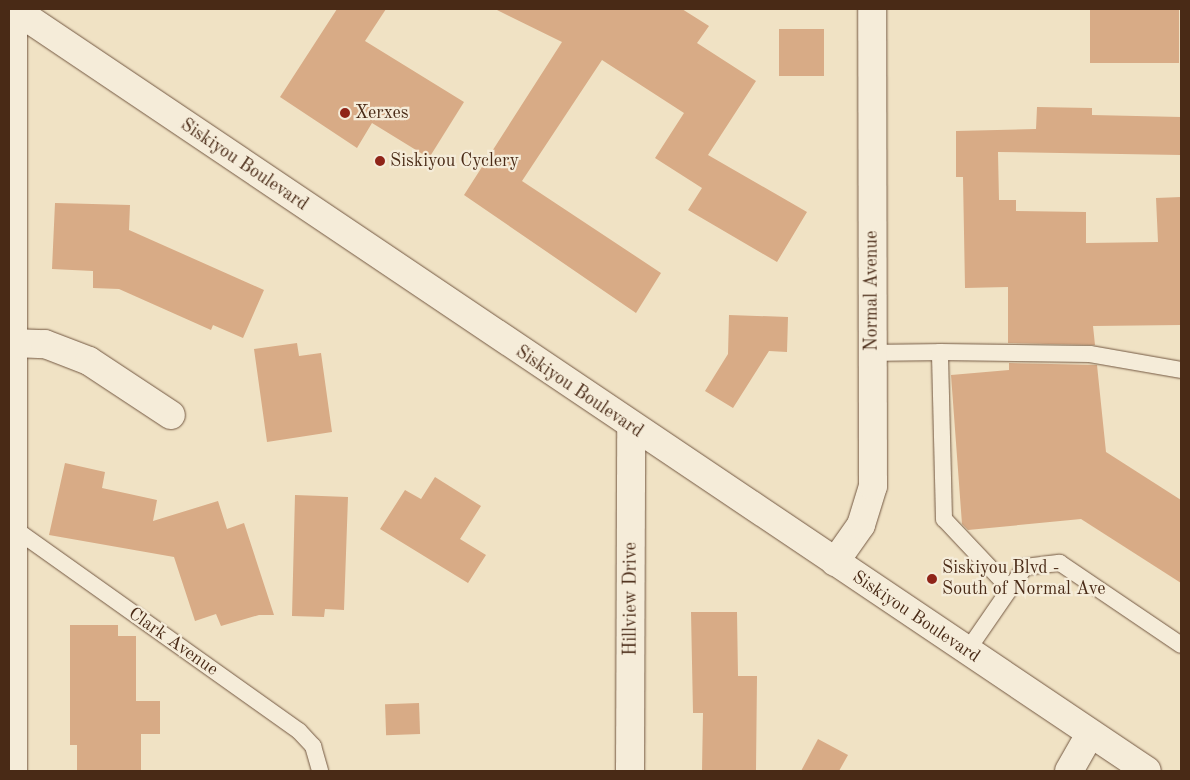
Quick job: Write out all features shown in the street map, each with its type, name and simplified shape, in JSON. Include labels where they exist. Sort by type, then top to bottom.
[{"type":"street","points":[[13,9],[10,526],[13,771]]},
{"type":"street","name":"Siskiyou Boulevard","points":[[13,9],[632,427],[1147,771]]},
{"type":"street","name":"Normal Avenue","points":[[835,562],[862,525],[871,502],[872,9]]},
{"type":"street","points":[[12,343],[45,344],[89,361],[171,415]]},
{"type":"street","name":"Hillview Drive","points":[[630,771],[632,427]]},
{"type":"street","points":[[1068,771],[1090,734]]},
{"type":"lane","points":[[940,352],[944,519],[1010,589]]},
{"type":"lane","points":[[872,353],[1090,354],[1181,370]]},
{"type":"lane","name":"Clark Avenue","points":[[10,526],[299,731],[313,746],[320,771]]},
{"type":"lane","points":[[968,651],[1026,567],[1060,564],[1181,645]]},
{"type":"building","points":[[337,9],[386,9],[365,41],[464,102],[429,158],[372,123],[357,148],[280,97]]},
{"type":"building","points":[[495,9],[682,9],[709,26],[697,43],[756,81],[708,155],[807,212],[777,262],[688,210],[702,188],[655,158],[684,113],[602,60],[522,181],[661,273],[636,313],[464,195],[562,42]]},
{"type":"building","points":[[1090,9],[1179,9],[1179,63],[1090,63]]},
{"type":"building","points":[[779,29],[824,29],[824,76],[779,76]]},
{"type":"building","points":[[1037,107],[1092,108],[1092,115],[1181,117],[1181,155],[998,152],[999,200],[1016,200],[1016,211],[1086,212],[1086,243],[1158,242],[1156,198],[1181,197],[1181,325],[1093,326],[1095,345],[1008,343],[1008,287],[965,288],[963,177],[956,177],[956,131],[1036,129]]},
{"type":"building","points":[[55,203],[130,205],[129,230],[264,290],[243,338],[213,325],[211,330],[119,289],[93,288],[93,271],[52,269]]},
{"type":"building","points":[[729,315],[788,317],[787,352],[769,351],[733,408],[705,391],[728,354]]},
{"type":"building","points":[[297,343],[299,356],[321,353],[332,432],[267,442],[254,349]]},
{"type":"building","points":[[1009,363],[1097,365],[1106,452],[1181,500],[1181,583],[1081,519],[968,530],[962,524],[951,375],[1009,370]]},
{"type":"building","points":[[65,463],[105,472],[102,488],[157,500],[153,521],[218,501],[227,529],[244,523],[274,615],[259,615],[221,626],[216,614],[195,621],[174,557],[49,535]]},
{"type":"building","points":[[435,477],[481,506],[460,539],[486,555],[468,583],[380,529],[405,490],[421,499]]},
{"type":"building","points":[[295,495],[348,497],[344,610],[325,609],[324,617],[292,616]]},
{"type":"building","points":[[691,612],[737,612],[738,676],[757,676],[756,771],[702,771],[703,713],[693,713]]},
{"type":"building","points":[[70,625],[118,625],[118,636],[136,636],[136,701],[160,701],[160,734],[141,734],[141,771],[77,771],[77,745],[70,745]]},
{"type":"building","points":[[419,703],[420,734],[386,735],[385,704]]},
{"type":"building","points":[[818,739],[848,755],[839,771],[801,771]]},
{"type":"place","name":"Xerxes","points":[[345,113]]},
{"type":"place","name":"Siskiyou Cyclery","points":[[380,161]]},
{"type":"place","name":"Siskiyou Blvd - South of Normal Ave","points":[[932,579]]}]
